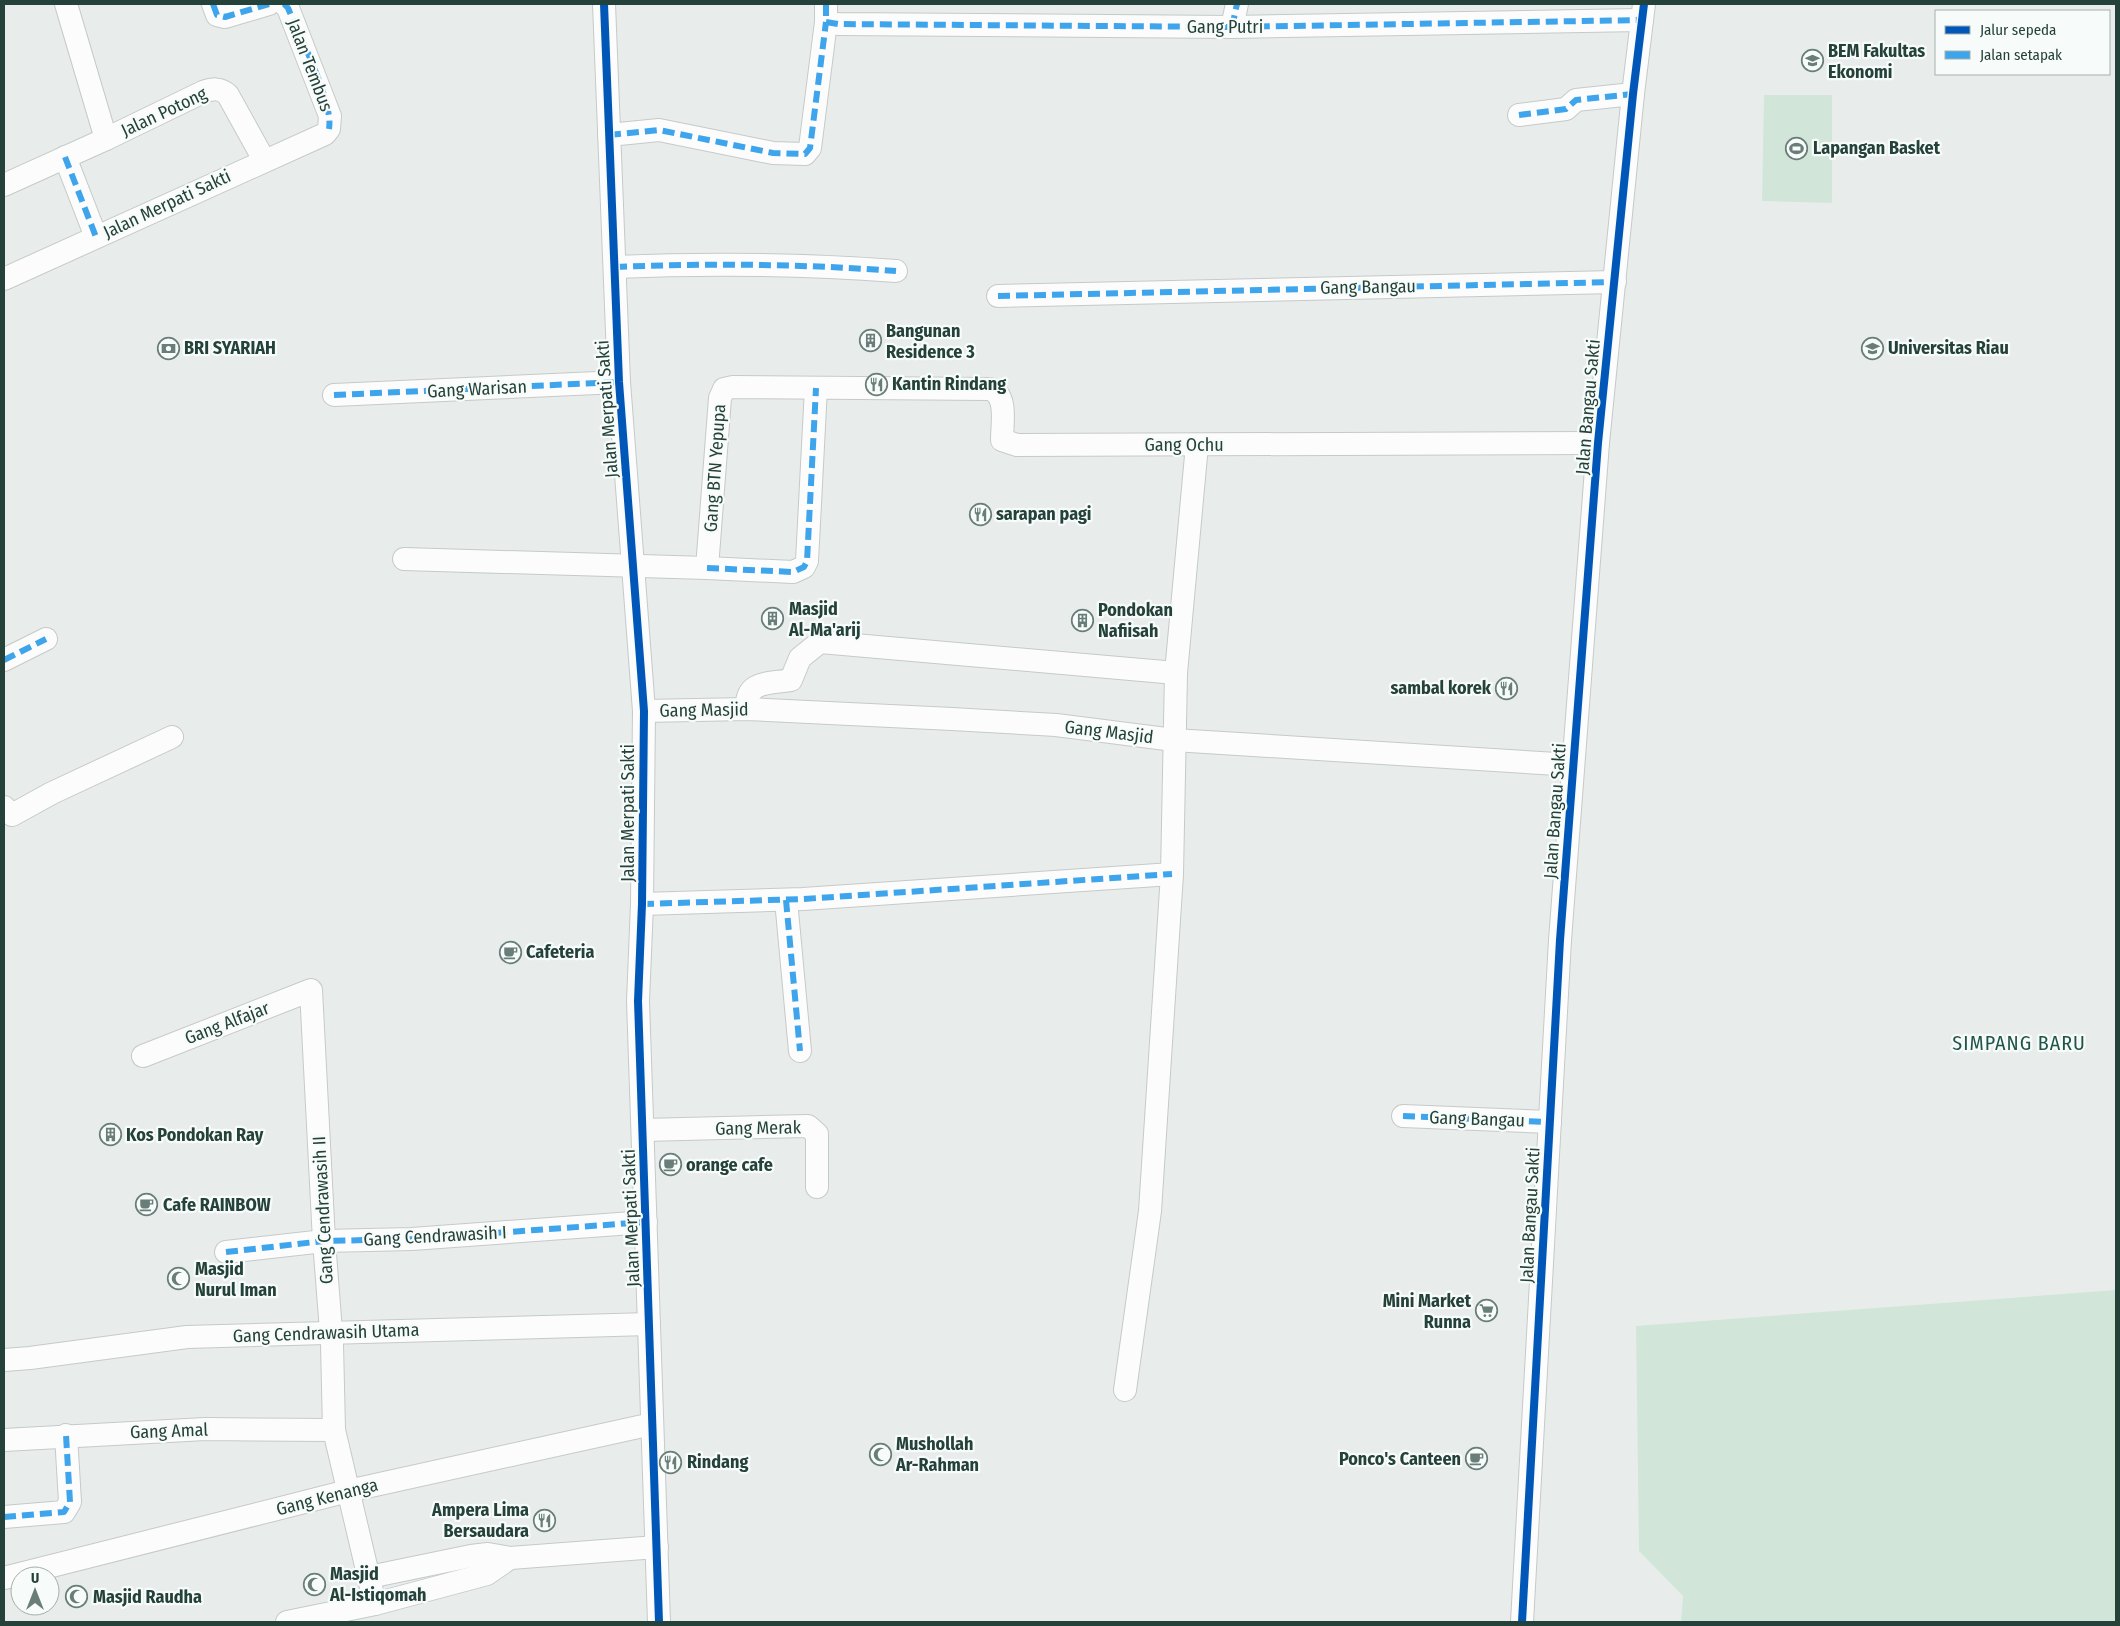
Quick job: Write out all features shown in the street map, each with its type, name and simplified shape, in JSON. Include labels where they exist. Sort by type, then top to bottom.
[{"type":"street","name":"Jalan Potong","points":[[66,4],[106,139],[203,92],[219,89],[228,95],[264,160]]},
{"type":"street","name":"Jalan Tembus","points":[[213,4],[218,15],[225,17],[269,4]]},
{"type":"street","name":"Jalan Tembus","points":[[284,4],[288,8],[324,96],[330,116],[329,129]]},
{"type":"street","name":"Jalan Merpati Sakti","points":[[604,4],[619,382],[644,711],[642,904],[638,1001],[659,1622]]},
{"type":"street","points":[[1232,27],[1237,4]]},
{"type":"street","name":"Gang Putri","points":[[826,13],[1232,27],[1643,12]]},
{"type":"street","name":"Jalan Bangau Sakti","points":[[1522,1622],[1560,940],[1573,765],[1598,443],[1643,12]]},
{"type":"street","points":[[609,136],[659,130],[773,153],[805,154],[810,148],[826,13]]},
{"type":"street","points":[[1518,116],[1566,109],[1576,100],[1633,94]]},
{"type":"street","name":"Jalan Merpati Sakti","points":[[4,279],[264,160],[315,140],[329,129]]},
{"type":"street","points":[[4,184],[106,139]]},
{"type":"street","points":[[66,157],[96,237]]},
{"type":"street","points":[[614,267],[711,263],[805,264],[896,271]]},
{"type":"street","name":"Gang Bangau","points":[[998,296],[1615,282]]},
{"type":"street","name":"Gang Warisan","points":[[334,395],[619,382]]},
{"type":"street","name":"Gang BTN Yepupa","points":[[707,568],[720,398],[724,390],[734,387],[816,388]]},
{"type":"street","points":[[404,559],[634,565],[794,572],[804,567],[807,561],[816,388]]},
{"type":"street","name":"Gang Ochu","points":[[816,388],[990,389],[998,392],[1002,398],[1002,440],[1017,445],[1598,443]]},
{"type":"street","points":[[1125,1390],[1150,1211],[1172,874],[1176,674],[1197,444]]},
{"type":"street","points":[[4,660],[46,639]]},
{"type":"street","points":[[747,709],[746,699],[750,691],[760,684],[791,680],[800,658],[820,642],[1176,674]]},
{"type":"street","name":"Gang Masjid","points":[[644,711],[747,709],[1056,725],[1174,740],[1573,765]]},
{"type":"street","points":[[4,807],[12,815],[52,793],[172,736]]},
{"type":"street","points":[[642,904],[786,900],[1172,874]]},
{"type":"street","points":[[786,900],[800,1051]]},
{"type":"street","name":"Gang Alfajar","points":[[143,1056],[312,990]]},
{"type":"street","name":"Gang Cendrawasih II","points":[[312,990],[324,1241],[332,1333],[334,1430],[375,1604]]},
{"type":"street","name":"Gang Bangau","points":[[1404,1116],[1550,1122]]},
{"type":"street","name":"Gang Merak","points":[[643,1130],[808,1126],[817,1134],[817,1187]]},
{"type":"street","name":"Gang Cendrawasih I","points":[[226,1252],[324,1241],[412,1239],[646,1222]]},
{"type":"street","name":"Gang Cendrawasih Utama","points":[[4,1360],[187,1337],[649,1324]]},
{"type":"street","name":"Gang Kenanga","points":[[4,1578],[348,1491],[652,1424]]},
{"type":"street","name":"Gang Amal","points":[[4,1440],[66,1435],[205,1429],[334,1430]]},
{"type":"street","points":[[4,1517],[64,1512],[67,1509],[70,1502],[66,1435]]},
{"type":"street","points":[[369,1577],[488,1554],[510,1558],[657,1547]]},
{"type":"street","points":[[287,1622],[375,1604],[487,1574],[510,1558]]},
{"type":"green space","name":"Lapangan Basket","points":[[1764,95],[1832,95],[1832,203],[1762,201]]},
{"type":"green space","points":[[2116,1290],[2116,1622],[1681,1622],[1683,1596],[1639,1551],[1636,1326]]},
{"type":"marked path","points":[[213,4],[217,15],[225,17],[269,4]]},
{"type":"marked path","points":[[284,4],[288,8],[321,86],[329,117],[329,129]]},
{"type":"marked path","points":[[826,4],[826,22],[838,24],[1232,27],[1642,20]]},
{"type":"marked path","points":[[1232,27],[1237,4]]},
{"type":"marked path","points":[[609,135],[659,130],[773,153],[805,154],[810,148],[826,22]]},
{"type":"marked path","points":[[1519,115],[1566,109],[1576,100],[1633,94]]},
{"type":"marked path","points":[[65,157],[96,237]]},
{"type":"marked path","points":[[615,267],[755,265],[896,271]]},
{"type":"marked path","points":[[998,296],[1615,282]]},
{"type":"marked path","points":[[334,395],[619,382]]},
{"type":"marked path","points":[[707,568],[793,572],[804,567],[807,561],[816,388]]},
{"type":"marked path","points":[[4,660],[46,639]]},
{"type":"marked path","points":[[642,904],[803,899],[1172,874]]},
{"type":"marked path","points":[[786,900],[800,1051]]},
{"type":"marked path","points":[[1403,1116],[1550,1122]]},
{"type":"marked path","points":[[226,1252],[324,1241],[412,1239],[646,1222]]},
{"type":"marked path","points":[[4,1517],[64,1512],[70,1502],[66,1435]]},
{"type":"cycle path","points":[[604,4],[619,382],[644,711],[642,904],[638,1001],[659,1622]]},
{"type":"cycle path","points":[[1522,1622],[1560,940],[1598,443],[1633,94],[1644,4]]},
{"type":"place","name":"BEM Fakultas Ekonomi","points":[[1812,61]]},
{"type":"place","name":"Lapangan Basket","points":[[1797,148]]},
{"type":"place","name":"Bangunan Residence 3","points":[[870,341]]},
{"type":"place","name":"BRI SYARIAH","points":[[168,348]]},
{"type":"place","name":"Universitas Riau","points":[[1872,348]]},
{"type":"place","name":"Kantin Rindang","points":[[876,384]]},
{"type":"place","name":"sarapan pagi","points":[[980,514]]},
{"type":"place","name":"Masjid Al-Ma'arij","points":[[773,619]]},
{"type":"place","name":"Pondokan Nafiisah","points":[[1082,620]]},
{"type":"place","name":"sambal korek","points":[[1507,688]]},
{"type":"place","name":"Cafeteria","points":[[510,952]]},
{"type":"place","name":"Kos Pondokan Ray","points":[[110,1135]]},
{"type":"place","name":"orange cafe","points":[[670,1165]]},
{"type":"place","name":"Cafe RAINBOW","points":[[147,1205]]},
{"type":"place","name":"Masjid Nurul Iman","points":[[179,1279]]},
{"type":"place","name":"Mini Market Runna","points":[[1487,1311]]},
{"type":"place","name":"Mushollah Ar-Rahman","points":[[880,1454]]},
{"type":"place","name":"Ponco's Canteen","points":[[1477,1459]]},
{"type":"place","name":"Rindang","points":[[671,1462]]},
{"type":"place","name":"Ampera Lima Bersaudara","points":[[545,1520]]},
{"type":"place","name":"Masjid Al-Istiqomah","points":[[314,1584]]},
{"type":"place","name":"Masjid Raudha","points":[[77,1597]]},
{"type":"district","name":"SIMPANG BARU","points":[[2019,1043]]}]
